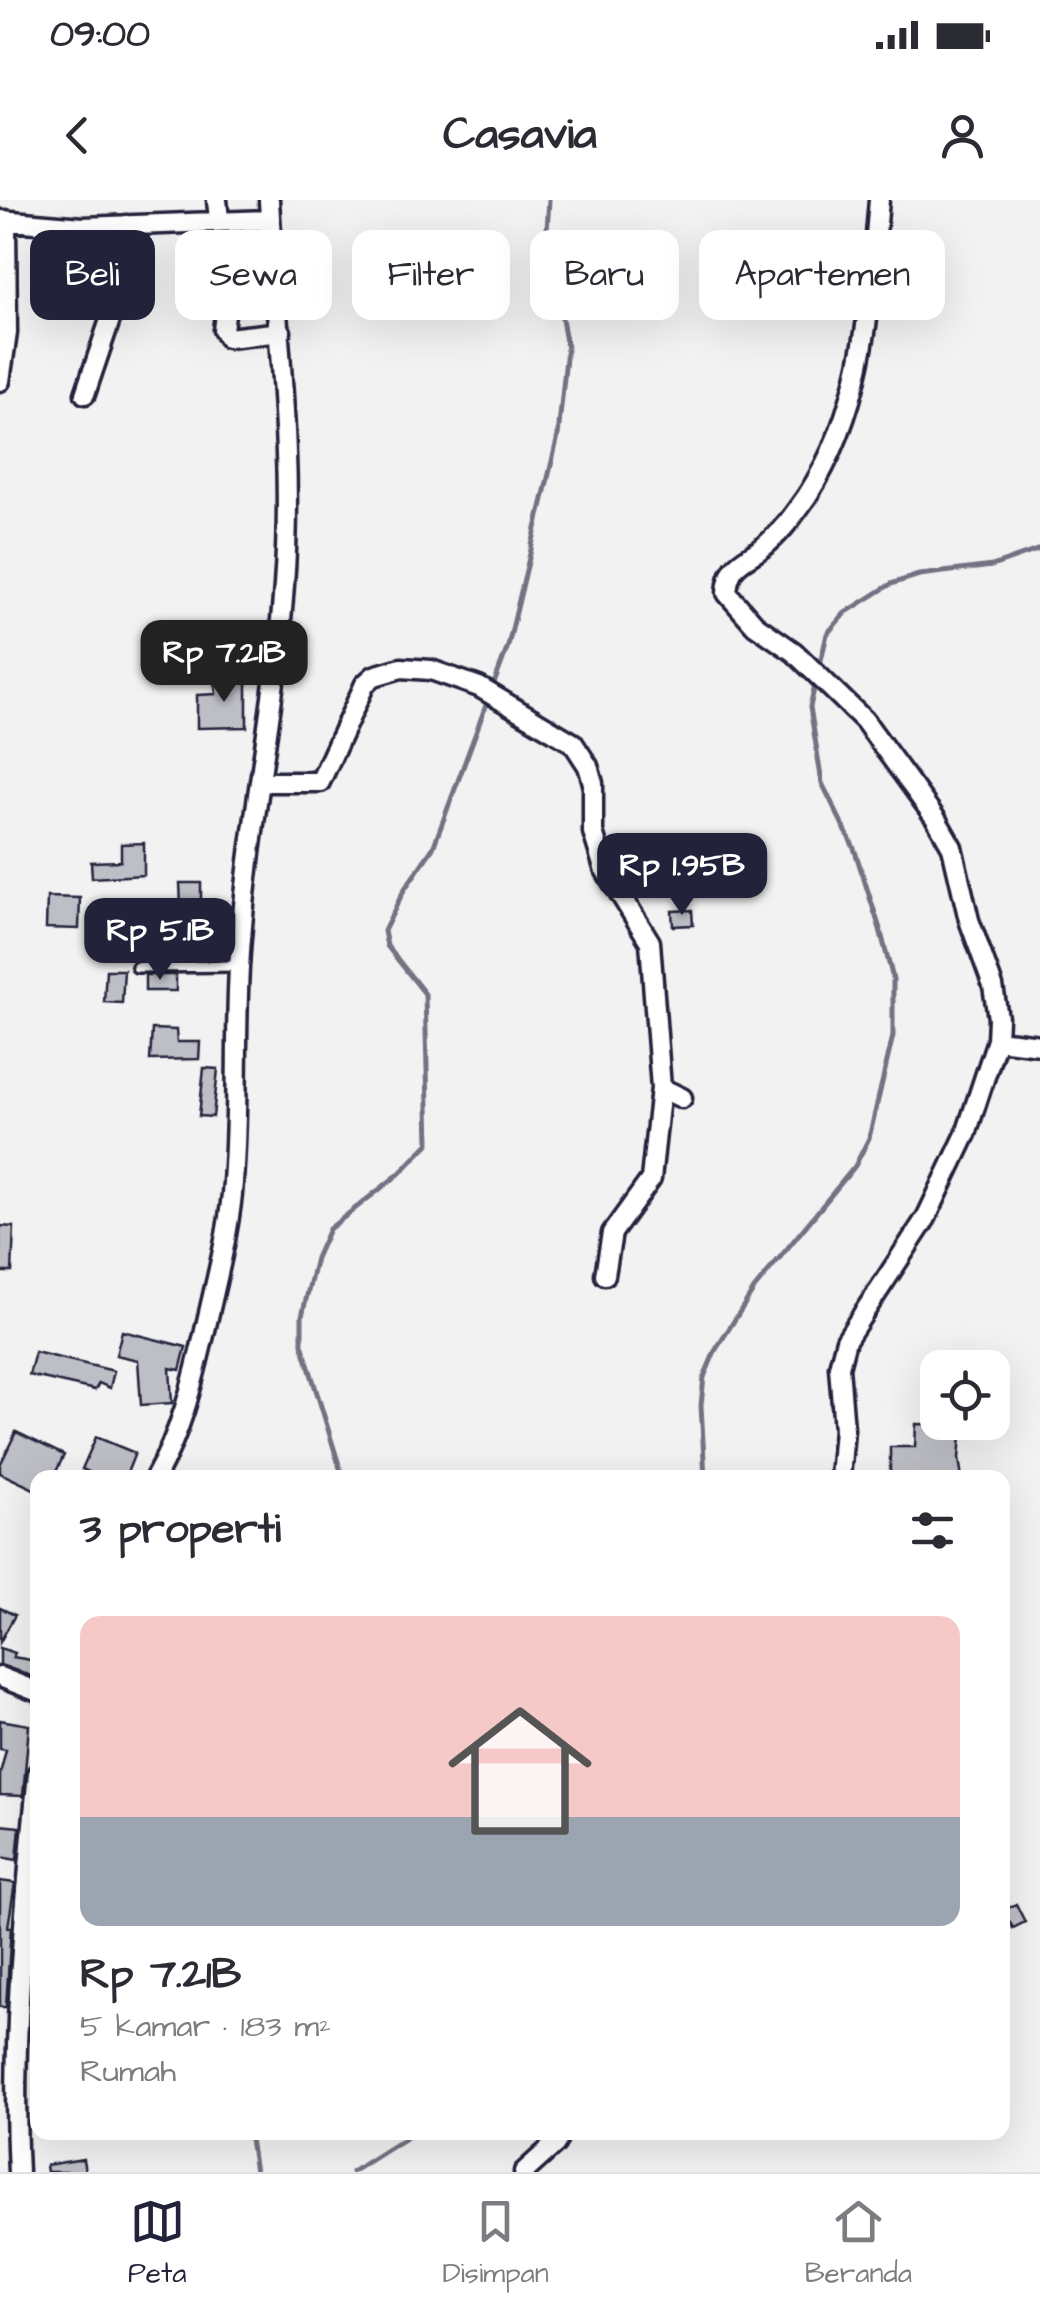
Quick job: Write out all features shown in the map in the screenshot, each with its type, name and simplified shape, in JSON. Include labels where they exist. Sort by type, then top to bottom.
[{"type":"street","points":[[217,200],[219,220]]},
{"type":"street","points":[[160,1470],[189,1400],[227,1228],[234,1161],[239,966],[282,602],[287,516],[286,399],[269,200]]},
{"type":"street","points":[[841,1470],[844,1429],[839,1367],[846,1340],[926,1218],[966,1134],[998,1040],[993,986],[968,920],[952,848],[936,819],[864,720],[794,652],[755,625],[727,593],[728,577],[739,561],[765,546],[791,520],[821,475],[850,410],[863,350],[879,200]]},
{"type":"street","points":[[0,381],[7,333],[3,220],[83,226],[270,220]]},
{"type":"street","points":[[86,394],[116,302],[126,225]]},
{"type":"street","points":[[224,320],[222,330],[228,338],[280,332]]},
{"type":"street","points":[[262,782],[320,782],[351,710],[374,676],[401,668],[431,670],[479,687],[574,743],[588,766],[594,832],[604,868],[650,942],[661,1088],[651,1179],[612,1233],[605,1276]]},
{"type":"street","points":[[998,1040],[1040,1045]]},
{"type":"street","points":[[661,1088],[682,1098]]},
{"type":"street","points":[[0,1677],[30,1689]]},
{"type":"street","points":[[18,2172],[19,2001],[30,1848]]},
{"type":"street","points":[[524,2172],[558,2140]]},
{"type":"lane","points":[[137,967],[239,966]]},
{"type":"building","points":[[247,677],[247,727],[197,728],[197,695],[216,694],[215,680]]},
{"type":"building","points":[[144,843],[144,875],[92,878],[91,862],[121,861],[121,844]]},
{"type":"building","points":[[180,883],[201,883],[201,906],[181,906]]},
{"type":"building","points":[[47,897],[80,898],[79,929],[46,928]]},
{"type":"building","points":[[692,910],[693,925],[673,926],[672,911]]},
{"type":"building","points":[[106,970],[124,970],[122,1003],[104,1002]]},
{"type":"building","points":[[145,975],[176,975],[176,991],[145,991]]},
{"type":"building","points":[[152,1029],[176,1030],[177,1042],[200,1042],[199,1059],[150,1060]]},
{"type":"building","points":[[204,1068],[218,1069],[213,1117],[199,1116]]},
{"type":"building","points":[[0,1226],[14,1227],[12,1272],[0,1272]]},
{"type":"building","points":[[122,1331],[186,1347],[180,1370],[170,1368],[172,1403],[141,1405],[138,1360],[116,1355]]},
{"type":"building","points":[[35,1352],[114,1371],[110,1388],[99,1383],[95,1390],[29,1375]]},
{"type":"building","points":[[916,1424],[920,1424],[920,1440],[961,1440],[961,1470],[890,1470],[890,1447],[915,1447]]},
{"type":"building","points":[[16,1432],[64,1455],[57,1470],[30,1470],[30,1487],[0,1473]]},
{"type":"building","points":[[96,1437],[135,1453],[128,1470],[82,1469]]},
{"type":"building","points":[[0,1608],[15,1615],[0,1642]]},
{"type":"building","points":[[0,1648],[15,1653],[13,1657],[30,1660],[30,1676],[0,1665]]},
{"type":"building","points":[[0,1720],[29,1725],[23,1796],[0,1795],[6,1750],[0,1749]]},
{"type":"building","points":[[0,1825],[20,1827],[17,1860],[0,1857]]},
{"type":"building","points":[[0,1881],[15,1883],[8,1927],[6,2007],[0,2007]]},
{"type":"building","points":[[1016,1904],[1025,1922],[1013,1928],[1010,1907]]},
{"type":"building","points":[[83,2159],[85,2172],[47,2172],[46,2165]]},
{"type":"waterway","points":[[341,1470],[302,1344],[302,1316],[316,1258],[329,1229],[399,1174],[429,1143],[425,994],[387,946],[384,931],[404,890],[433,848],[508,646],[558,436],[567,348],[547,230],[549,200]]},
{"type":"waterway","points":[[819,669],[827,634],[845,613],[891,584],[919,575],[992,566],[1040,549]]},
{"type":"waterway","points":[[705,1470],[701,1405],[704,1377],[715,1351],[754,1289],[855,1166],[869,1138],[893,1036],[893,979],[880,929],[854,848],[822,783],[810,707],[816,680]]},
{"type":"waterway","points":[[250,2140],[255,2172]]},
{"type":"waterway","points":[[352,2172],[402,2140]]}]
